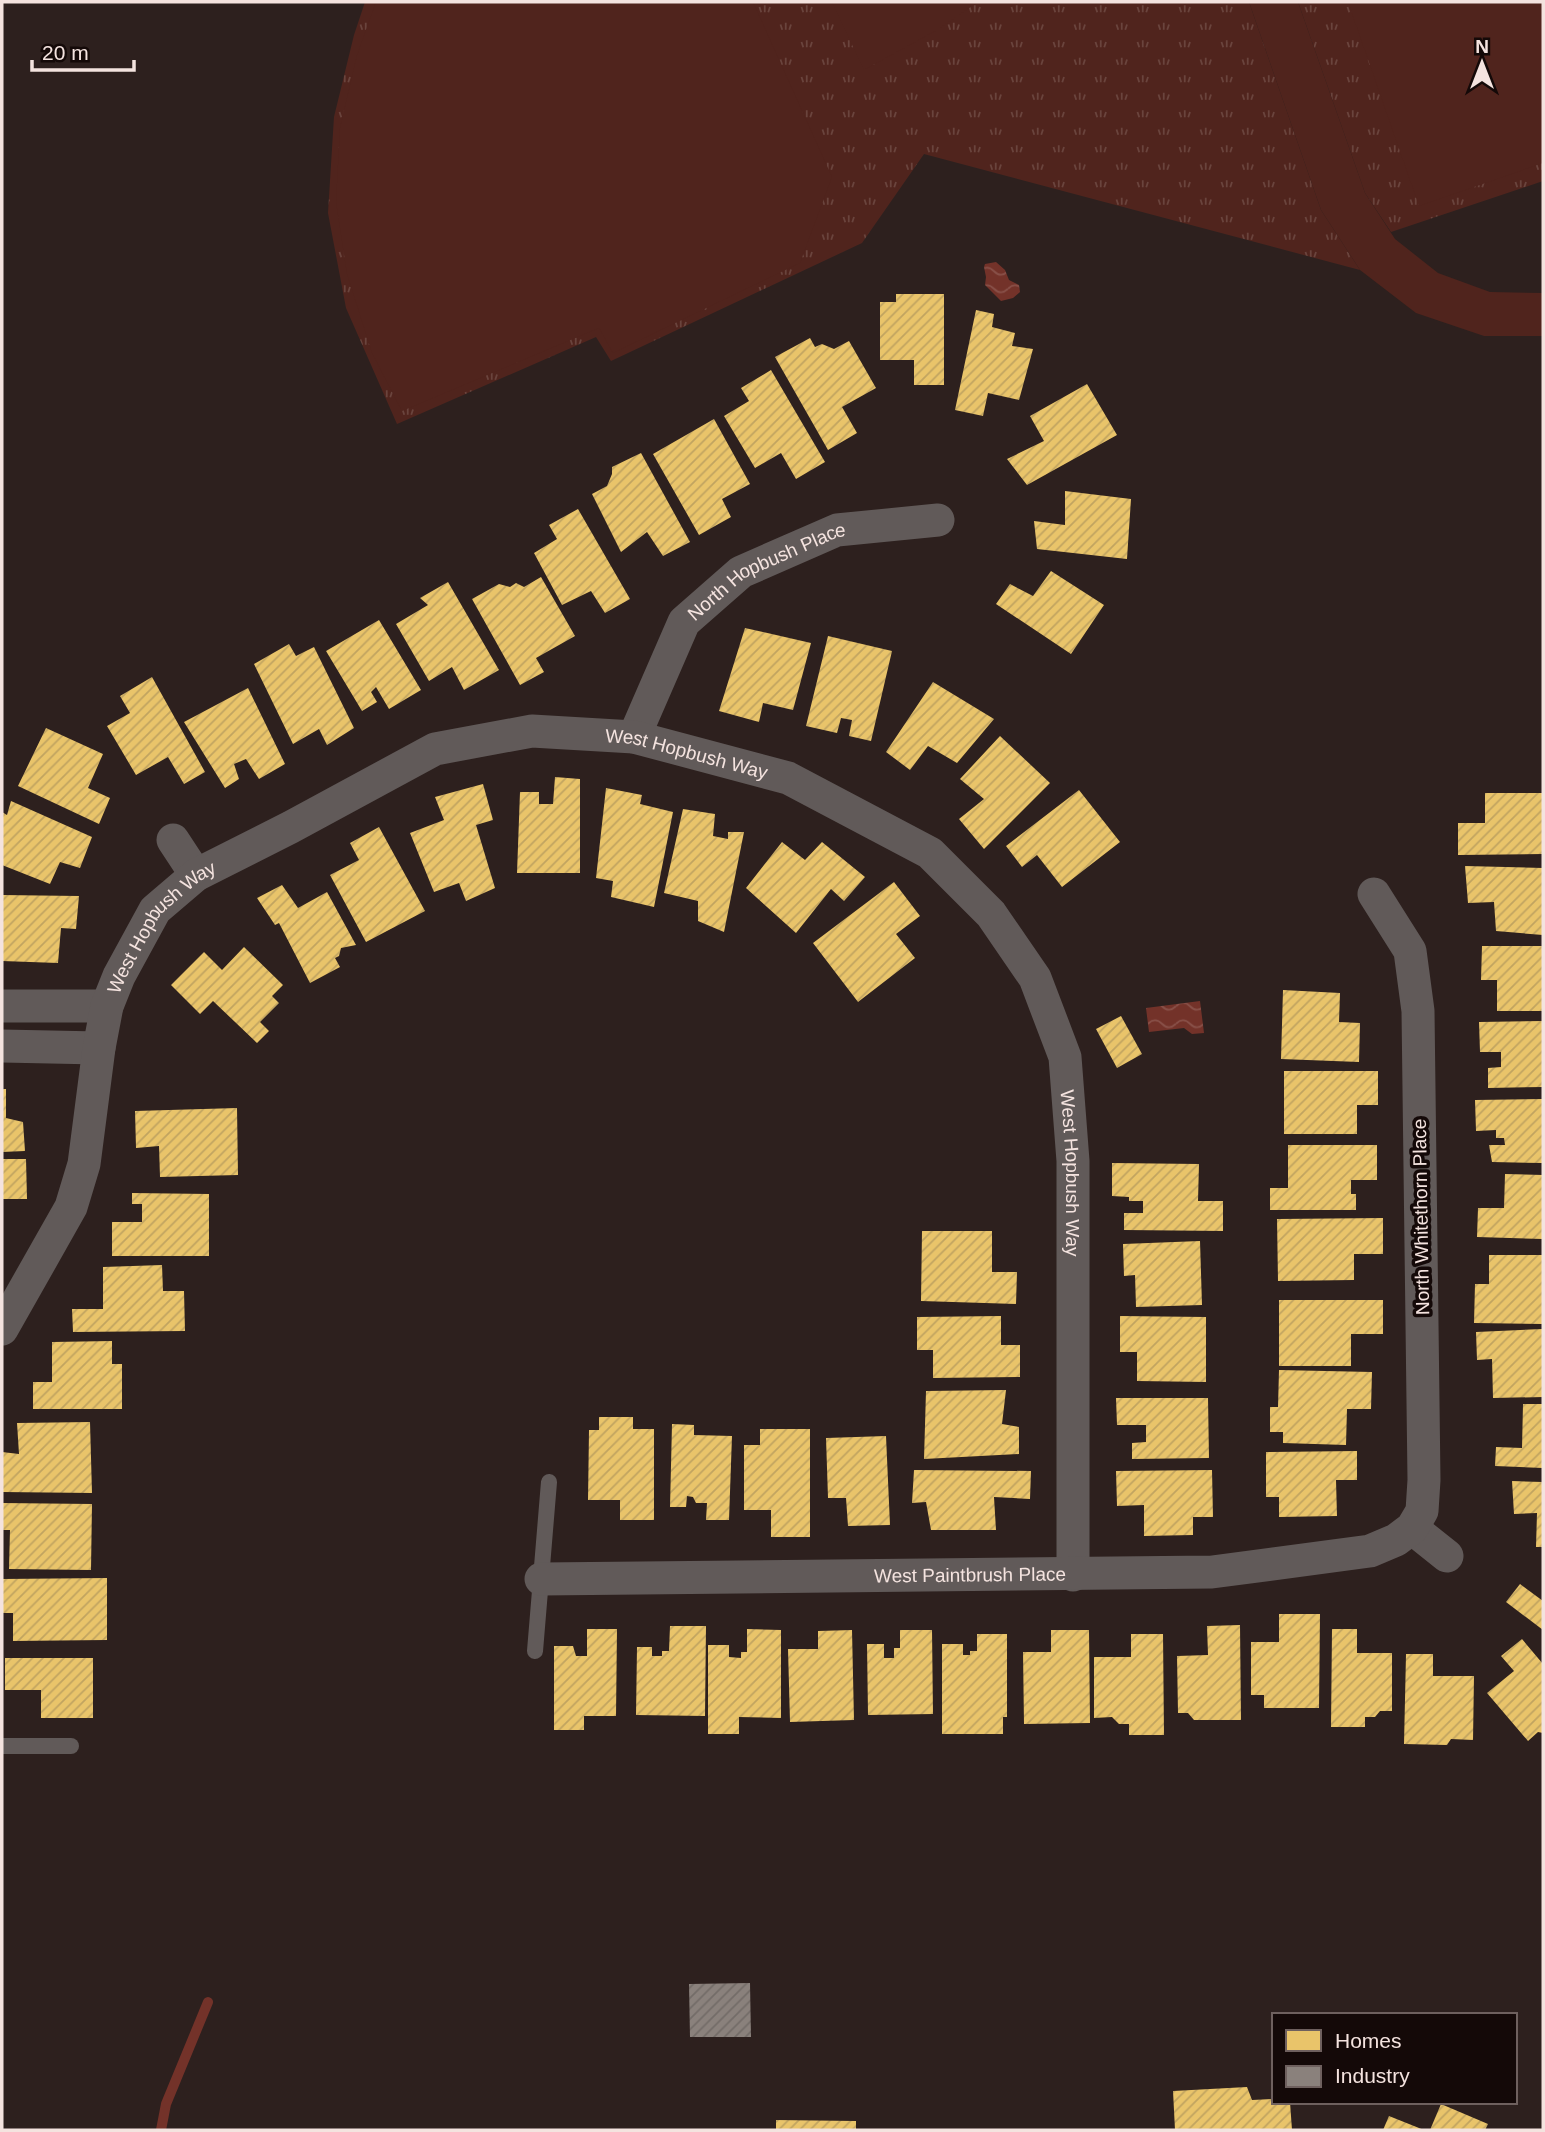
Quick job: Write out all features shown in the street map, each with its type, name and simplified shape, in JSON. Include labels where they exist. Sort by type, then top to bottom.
[{"type":"street","name":"North Hopbush Place","points":[[634,737],[684,622],[741,572],[837,530],[938,520]]},
{"type":"street","name":"West Hopbush Way","points":[[2,1329],[71,1207],[85,1164],[99,1048],[107,1006],[129,956],[155,910],[196,875],[435,749],[532,731],[634,737],[788,778],[930,853],[991,914],[1035,978],[1065,1057],[1073,1160],[1073,1575]]},
{"type":"street","points":[[173,840],[196,875]]},
{"type":"street","name":"North Whitethorn Place","points":[[1374,894],[1410,951],[1418,1011],[1424,1480],[1422,1511],[1404,1534]]},
{"type":"street","points":[[2,1006],[107,1006]]},
{"type":"street","points":[[2,1046],[99,1048]]},
{"type":"street","points":[[1404,1534],[1447,1556]]},
{"type":"street","name":"West Paintbrush Place","points":[[541,1579],[1212,1573],[1370,1551],[1404,1534]]},
{"type":"lane","points":[[536,1651],[549,1482]]},
{"type":"lane","points":[[2,1746],[71,1746]]},
{"type":"green space","points":[[365,2],[1249,2],[1321,210],[1360,270],[924,154],[862,243],[611,361],[596,337],[397,424],[346,308],[328,213],[334,117]]},
{"type":"green space","points":[[376,2],[753,2],[832,177],[800,263],[613,353],[599,328],[402,411],[372,353],[347,274],[336,202],[340,128],[357,55]]},
{"type":"green space","points":[[832,2],[978,2],[937,30],[864,70]]},
{"type":"green space","points":[[1249,2],[1298,2],[1365,193],[1395,239],[1438,273],[1490,292],[1543,293],[1543,336],[1484,336],[1416,313],[1360,270],[1321,210]]},
{"type":"green space","points":[[1298,2],[1543,2],[1543,181],[1391,232],[1365,193]]},
{"type":"green space","points":[[1348,2],[1543,2],[1543,163],[1419,206]]},
{"type":"water","points":[[996,262],[1005,270],[1009,280],[1019,285],[1020,292],[1013,298],[1001,301],[985,285],[985,264]]},
{"type":"water","points":[[1200,1001],[1204,1033],[1192,1034],[1184,1028],[1149,1032],[1146,1008]]},
{"type":"building: Homes","points":[[896,294],[944,294],[944,385],[914,385],[914,360],[880,360],[880,302],[896,302]]},
{"type":"building: Homes","points":[[976,310],[994,314],[992,327],[1015,333],[1012,346],[1033,349],[1019,400],[988,393],[983,416],[955,410]]},
{"type":"building: Homes","points":[[810,338],[815,347],[822,344],[834,349],[849,341],[876,388],[842,407],[857,433],[828,450],[775,357]]},
{"type":"building: Homes","points":[[771,370],[825,462],[796,479],[781,453],[755,468],[724,416],[749,401],[741,388]]},
{"type":"building: Homes","points":[[1087,384],[1117,435],[1027,485],[1007,459],[1044,441],[1030,416]]},
{"type":"building: Homes","points":[[714,419],[750,484],[722,499],[731,517],[699,535],[653,454]]},
{"type":"building: Homes","points":[[641,453],[690,542],[663,556],[647,532],[621,552],[592,494],[607,486],[612,467]]},
{"type":"building: Homes","points":[[1065,491],[1131,499],[1127,559],[1037,549],[1034,521],[1065,525]]},
{"type":"building: Homes","points":[[578,509],[630,599],[605,613],[591,591],[562,605],[534,553],[557,539],[549,525]]},
{"type":"building: Homes","points":[[1051,571],[1104,605],[1071,654],[996,604],[1010,584],[1033,596]]},
{"type":"building: Homes","points":[[541,577],[575,636],[536,658],[544,672],[520,685],[472,599],[499,584],[510,587],[516,583],[524,587]]},
{"type":"building: Homes","points":[[448,582],[499,670],[464,690],[452,667],[429,681],[396,624],[428,605],[420,598]]},
{"type":"building: Homes","points":[[379,620],[421,690],[389,709],[376,687],[371,692],[377,702],[362,711],[326,651]]},
{"type":"building: Homes","points":[[745,628],[811,643],[793,710],[763,703],[759,722],[719,711]]},
{"type":"building: Homes","points":[[828,636],[892,651],[871,741],[849,736],[852,720],[841,718],[837,733],[806,726]]},
{"type":"building: Homes","points":[[289,644],[296,656],[314,647],[354,728],[327,745],[319,729],[293,744],[254,664]]},
{"type":"building: Homes","points":[[152,677],[205,772],[184,784],[168,757],[136,775],[107,726],[130,713],[120,696]]},
{"type":"building: Homes","points":[[933,682],[994,719],[957,763],[928,746],[910,770],[886,752]]},
{"type":"building: Homes","points":[[248,688],[285,764],[259,779],[246,759],[234,764],[239,779],[225,788],[184,722]]},
{"type":"building: Homes","points":[[46,728],[103,754],[88,788],[110,798],[99,824],[18,786]]},
{"type":"building: Homes","points":[[1000,736],[1050,783],[984,849],[959,819],[984,799],[960,779]]},
{"type":"building: Homes","points":[[555,777],[580,779],[580,873],[517,873],[520,792],[539,792],[539,804],[553,804]]},
{"type":"building: Homes","points":[[483,784],[493,820],[476,825],[495,888],[466,901],[459,883],[434,892],[410,833],[444,820],[435,797]]},
{"type":"building: Homes","points":[[606,788],[642,795],[640,804],[673,812],[654,907],[611,897],[613,881],[596,878]]},
{"type":"building: Homes","points":[[1079,790],[1120,842],[1062,887],[1037,855],[1022,867],[1006,846]]},
{"type":"building: Homes","points":[[1485,793],[1543,793],[1543,854],[1458,855],[1458,823],[1485,823]]},
{"type":"building: Homes","points":[[11,801],[92,837],[80,868],[60,862],[50,884],[2,865],[2,812],[7,815]]},
{"type":"building: Homes","points":[[683,809],[715,814],[713,836],[728,839],[728,832],[744,832],[724,932],[698,921],[698,901],[664,893]]},
{"type":"building: Homes","points":[[379,827],[425,911],[366,942],[330,875],[359,860],[350,843]]},
{"type":"building: Homes","points":[[782,842],[805,860],[822,842],[865,877],[844,901],[831,889],[796,933],[746,888]]},
{"type":"building: Homes","points":[[1465,866],[1543,868],[1543,935],[1496,931],[1494,902],[1468,903]]},
{"type":"building: Homes","points":[[894,882],[920,916],[896,934],[915,958],[858,1002],[813,943]]},
{"type":"building: Homes","points":[[282,885],[298,908],[327,892],[356,945],[341,948],[339,956],[335,958],[340,967],[310,983],[279,923],[275,925],[257,898]]},
{"type":"building: Homes","points":[[2,895],[79,896],[76,929],[61,928],[58,963],[2,961]]},
{"type":"building: Homes","points":[[1482,946],[1543,946],[1543,1011],[1497,1011],[1497,980],[1481,980]]},
{"type":"building: Homes","points":[[244,947],[283,985],[272,996],[279,1003],[260,1022],[269,1031],[257,1043],[213,1001],[200,1014],[171,985],[204,952],[222,970]]},
{"type":"building: Homes","points":[[1283,990],[1340,993],[1339,1022],[1360,1023],[1359,1062],[1281,1059]]},
{"type":"building: Homes","points":[[1121,1016],[1142,1054],[1117,1068],[1096,1029]]},
{"type":"building: Homes","points":[[1543,1021],[1543,1087],[1488,1088],[1488,1068],[1501,1067],[1501,1052],[1480,1052],[1479,1022]]},
{"type":"building: Homes","points":[[1284,1071],[1378,1071],[1378,1105],[1357,1105],[1357,1134],[1284,1134]]},
{"type":"building: Homes","points":[[2,1089],[6,1089],[6,1118],[23,1122],[25,1151],[2,1152]]},
{"type":"building: Homes","points":[[1543,1099],[1543,1163],[1492,1162],[1489,1145],[1505,1145],[1504,1138],[1496,1138],[1496,1130],[1476,1131],[1475,1100]]},
{"type":"building: Homes","points":[[237,1108],[238,1175],[160,1177],[159,1146],[136,1148],[135,1111]]},
{"type":"building: Homes","points":[[1288,1145],[1377,1145],[1377,1180],[1351,1180],[1351,1194],[1356,1194],[1356,1210],[1270,1210],[1270,1188],[1288,1188]]},
{"type":"building: Homes","points":[[2,1159],[26,1159],[27,1199],[2,1199]]},
{"type":"building: Homes","points":[[1112,1163],[1199,1164],[1198,1201],[1223,1201],[1223,1231],[1124,1230],[1124,1213],[1143,1213],[1143,1201],[1129,1201],[1129,1197],[1112,1196]]},
{"type":"building: Homes","points":[[1505,1174],[1543,1175],[1543,1239],[1477,1237],[1478,1208],[1504,1208]]},
{"type":"building: Homes","points":[[132,1193],[209,1194],[209,1256],[112,1256],[112,1222],[142,1222],[142,1204],[132,1204]]},
{"type":"building: Homes","points":[[1383,1218],[1383,1254],[1354,1254],[1354,1280],[1278,1281],[1277,1219]]},
{"type":"building: Homes","points":[[922,1231],[992,1231],[992,1272],[1017,1272],[1016,1304],[921,1301]]},
{"type":"building: Homes","points":[[1200,1241],[1202,1305],[1136,1307],[1135,1275],[1124,1276],[1123,1244]]},
{"type":"building: Homes","points":[[1489,1255],[1543,1255],[1543,1324],[1474,1323],[1475,1284],[1489,1284]]},
{"type":"building: Homes","points":[[162,1265],[163,1291],[184,1291],[185,1331],[73,1332],[72,1309],[103,1309],[103,1267]]},
{"type":"building: Homes","points":[[1279,1300],[1383,1300],[1383,1334],[1351,1334],[1351,1366],[1279,1366]]},
{"type":"building: Homes","points":[[1001,1316],[1001,1345],[1020,1345],[1020,1377],[933,1378],[933,1350],[917,1350],[917,1317]]},
{"type":"building: Homes","points":[[1120,1316],[1206,1317],[1206,1382],[1137,1381],[1137,1352],[1120,1352]]},
{"type":"building: Homes","points":[[1543,1329],[1543,1397],[1493,1398],[1492,1359],[1477,1360],[1476,1332]]},
{"type":"building: Homes","points":[[112,1341],[112,1364],[122,1364],[122,1409],[33,1409],[33,1382],[52,1382],[52,1342]]},
{"type":"building: Homes","points":[[1279,1370],[1372,1372],[1371,1409],[1347,1409],[1346,1445],[1283,1443],[1283,1432],[1270,1432],[1270,1407],[1278,1407]]},
{"type":"building: Homes","points":[[1006,1390],[1002,1424],[1019,1427],[1019,1454],[924,1459],[926,1391]]},
{"type":"building: Homes","points":[[1116,1398],[1208,1398],[1209,1458],[1132,1459],[1132,1443],[1146,1442],[1146,1425],[1117,1425]]},
{"type":"building: Homes","points":[[1523,1404],[1543,1404],[1543,1468],[1495,1466],[1496,1447],[1522,1448]]},
{"type":"building: Homes","points":[[599,1417],[633,1417],[633,1429],[654,1429],[654,1520],[620,1520],[620,1500],[588,1500],[589,1430],[599,1430]]},
{"type":"building: Homes","points":[[90,1422],[92,1493],[2,1492],[2,1452],[19,1454],[17,1423]]},
{"type":"building: Homes","points":[[672,1424],[694,1425],[694,1435],[732,1436],[729,1520],[706,1520],[707,1503],[696,1503],[693,1497],[687,1496],[686,1507],[670,1507]]},
{"type":"building: Homes","points":[[760,1429],[810,1429],[810,1537],[771,1537],[771,1510],[744,1510],[744,1445],[760,1445]]},
{"type":"building: Homes","points":[[886,1436],[890,1525],[848,1526],[846,1498],[828,1498],[826,1438]]},
{"type":"building: Homes","points":[[1357,1451],[1357,1480],[1336,1480],[1337,1516],[1279,1517],[1279,1497],[1266,1497],[1266,1452]]},
{"type":"building: Homes","points":[[914,1470],[1031,1471],[1030,1499],[994,1497],[996,1530],[931,1530],[926,1502],[912,1503]]},
{"type":"building: Homes","points":[[1212,1470],[1213,1517],[1193,1517],[1193,1535],[1144,1536],[1144,1505],[1117,1506],[1116,1471]]},
{"type":"building: Homes","points":[[1512,1481],[1543,1482],[1543,1547],[1536,1547],[1537,1513],[1514,1514]]},
{"type":"building: Homes","points":[[2,1503],[92,1504],[91,1570],[9,1569],[10,1530],[2,1530]]},
{"type":"building: Homes","points":[[107,1578],[107,1640],[13,1641],[13,1613],[2,1613],[2,1579]]},
{"type":"building: Homes","points":[[1520,1584],[1543,1601],[1543,1630],[1506,1602]]},
{"type":"building: Homes","points":[[1279,1614],[1320,1614],[1319,1708],[1264,1708],[1264,1695],[1251,1695],[1251,1642],[1279,1642]]},
{"type":"building: Homes","points":[[1240,1625],[1241,1720],[1194,1720],[1188,1713],[1178,1713],[1177,1656],[1208,1655],[1207,1626]]},
{"type":"building: Homes","points":[[670,1626],[706,1626],[705,1716],[636,1715],[637,1647],[652,1647],[652,1656],[662,1656],[662,1651],[669,1651]]},
{"type":"building: Homes","points":[[587,1629],[617,1629],[616,1716],[584,1716],[584,1730],[554,1730],[554,1646],[573,1646],[576,1656],[587,1656]]},
{"type":"building: Homes","points":[[747,1629],[781,1630],[781,1718],[739,1717],[739,1734],[708,1734],[708,1645],[729,1645],[729,1657],[741,1658],[741,1652],[747,1652]]},
{"type":"building: Homes","points":[[1332,1629],[1357,1629],[1357,1653],[1392,1653],[1392,1711],[1380,1711],[1375,1717],[1365,1717],[1365,1727],[1331,1727]]},
{"type":"building: Homes","points":[[852,1630],[854,1720],[790,1722],[788,1649],[818,1649],[818,1631]]},
{"type":"building: Homes","points":[[900,1630],[932,1630],[933,1714],[868,1715],[867,1644],[884,1644],[884,1658],[894,1658],[894,1648],[900,1648]]},
{"type":"building: Homes","points":[[1051,1630],[1089,1630],[1090,1723],[1024,1724],[1023,1652],[1051,1652]]},
{"type":"building: Homes","points":[[977,1634],[1007,1634],[1007,1717],[1003,1717],[1003,1734],[942,1734],[942,1644],[963,1644],[963,1655],[970,1655],[970,1651],[977,1651]]},
{"type":"building: Homes","points":[[1131,1634],[1163,1634],[1164,1735],[1129,1735],[1129,1724],[1119,1724],[1112,1717],[1094,1718],[1094,1657],[1131,1657]]},
{"type":"building: Homes","points":[[1522,1639],[1543,1664],[1543,1733],[1538,1732],[1528,1741],[1487,1693],[1514,1671],[1501,1656]]},
{"type":"building: Homes","points":[[1406,1654],[1433,1654],[1433,1676],[1474,1676],[1473,1740],[1451,1739],[1447,1745],[1404,1744]]},
{"type":"building: Homes","points":[[5,1658],[93,1658],[93,1718],[41,1718],[41,1690],[5,1690]]},
{"type":"building: Homes","points":[[1247,2087],[1252,2100],[1272,2099],[1272,2104],[1290,2104],[1292,2130],[1175,2130],[1173,2091]]},
{"type":"building: Homes","points":[[1441,2104],[1488,2124],[1485,2130],[1430,2130]]},
{"type":"building: Homes","points":[[1389,2116],[1424,2130],[1383,2130]]},
{"type":"building: Homes","points":[[776,2120],[856,2121],[856,2130],[776,2130]]},
{"type":"building: Industry","points":[[750,1983],[751,2037],[690,2037],[689,1984]]},
{"type":"waterway","points":[[161,2130],[166,2104],[208,2002]]}]
